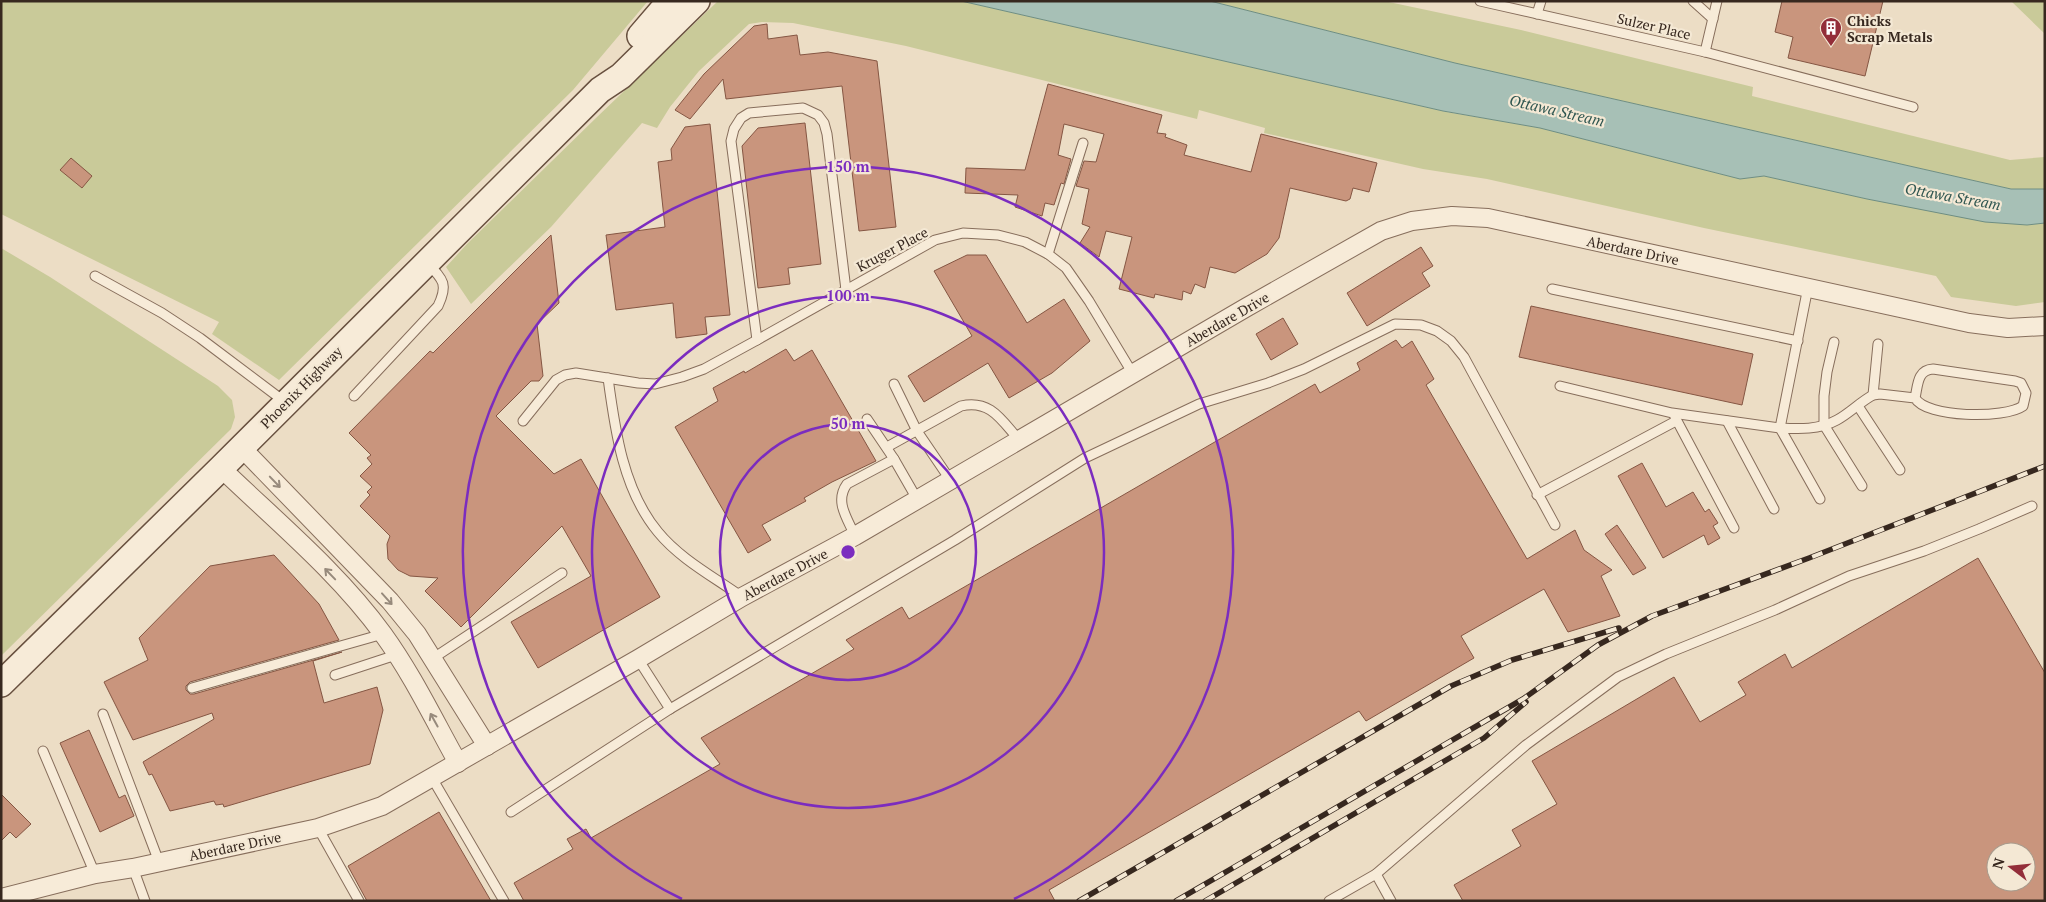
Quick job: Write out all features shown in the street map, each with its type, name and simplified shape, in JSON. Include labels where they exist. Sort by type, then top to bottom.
[{"type":"main road","name":"Phoenix Highway","points":[[600,90],[611,70],[670,1]]},
{"type":"main road","name":"Phoenix Highway","points":[[1,684],[221,468],[285,402],[600,90],[621,76],[696,1]]},
{"type":"street","name":"Aberdare Drive","points":[[1,898],[95,874],[133,868],[318,828],[382,806],[742,597],[856,536],[1381,231],[1412,221],[1452,216],[1488,218],[1969,323],[2008,328],[2045,326]]},
{"type":"street","points":[[241,447],[390,601],[417,634],[487,746]]},
{"type":"street","points":[[221,468],[328,572],[383,634],[458,763]]},
{"type":"lane","name":"Sulzer Place","points":[[1480,1],[1705,52],[1913,107]]},
{"type":"lane","points":[[1537,14],[1541,1]]},
{"type":"lane","points":[[1693,1],[1713,19]]},
{"type":"lane","points":[[1705,52],[1717,1]]},
{"type":"lane","points":[[757,340],[731,141],[734,129],[741,118],[749,113],[803,108],[818,115],[824,122],[846,290]]},
{"type":"lane","points":[[1048,254],[1083,143]]},
{"type":"lane","name":"Kruger Place","points":[[523,421],[556,380],[565,375],[576,373],[655,384],[682,378],[704,369],[935,240],[963,233],[998,235],[1025,242],[1048,254],[1066,268],[1089,300],[1133,374]]},
{"type":"lane","points":[[354,396],[438,306],[445,292],[442,278],[426,262]]},
{"type":"lane","points":[[95,276],[162,313],[200,338],[285,402]]},
{"type":"lane","points":[[1808,287],[1780,428],[1820,499]]},
{"type":"lane","points":[[1552,289],[1798,341]]},
{"type":"lane","points":[[511,812],[670,709],[955,540],[1085,458],[1198,404],[1268,383],[1304,369],[1395,324],[1421,325],[1437,330],[1451,342],[1464,358],[1555,525]]},
{"type":"lane","points":[[1834,342],[1824,396],[1824,426],[1862,486]]},
{"type":"lane","points":[[1873,395],[1878,344]]},
{"type":"lane","points":[[1560,386],[1674,417],[1803,430],[1824,426],[1837,420],[1873,395],[1915,398],[1921,405],[1931,410],[1976,415],[2013,412],[2023,406],[2026,393],[2021,383],[2015,381],[1933,369],[1923,371],[1919,377],[1915,398]]},
{"type":"lane","points":[[608,378],[617,433],[637,500],[658,532],[681,554],[742,597]]},
{"type":"lane","points":[[894,384],[917,431],[950,481]]},
{"type":"lane","points":[[886,447],[961,406],[972,403],[982,404],[992,410],[1020,441]]},
{"type":"lane","points":[[1858,406],[1900,470]]},
{"type":"lane","points":[[1538,495],[1674,417]]},
{"type":"lane","points":[[1674,417],[1734,528]]},
{"type":"lane","points":[[867,419],[894,459],[917,499]]},
{"type":"lane","points":[[1727,421],[1774,509]]},
{"type":"lane","points":[[856,536],[840,502],[842,490],[847,484],[894,459]]},
{"type":"lane","points":[[1328,901],[1376,874],[1526,745],[1618,677],[1666,654],[1775,610],[1849,576],[1979,530],[2032,506]]},
{"type":"lane","points":[[432,659],[562,572]]},
{"type":"lane","points":[[192,688],[383,634]]},
{"type":"lane","points":[[335,675],[396,655]]},
{"type":"lane","points":[[638,659],[670,709]]},
{"type":"lane","points":[[104,714],[158,862]]},
{"type":"lane","points":[[43,752],[95,874]]},
{"type":"lane","points":[[432,778],[504,901]]},
{"type":"lane","points":[[318,828],[359,901]]},
{"type":"lane","points":[[133,868],[144,901]]},
{"type":"lane","points":[[1376,874],[1391,901]]},
{"type":"green space","points":[[1,1],[648,1],[573,90],[279,380],[212,334],[219,322],[1,214]]},
{"type":"green space","points":[[718,1],[961,1],[1447,112],[1540,128],[1740,179],[1764,176],[1867,199],[2027,225],[2045,223],[2045,302],[2016,306],[1951,297],[1936,276],[1704,228],[1487,179],[1423,169],[1264,133],[1265,128],[1199,110],[1197,119],[906,46],[793,23],[762,22],[749,24],[699,71],[670,107],[657,128],[642,123],[551,227],[471,304],[446,267],[467,244]]},
{"type":"green space","points":[[1210,1],[1384,1],[1521,30],[1753,87],[1752,96],[2010,160],[2045,157],[2045,189],[2011,189],[1455,63]]},
{"type":"green space","points":[[2011,1],[2045,1],[2045,34]]},
{"type":"green space","points":[[1,248],[50,277],[218,386],[232,400],[235,417],[231,429],[1,656]]},
{"type":"water","name":"Ottawa Stream","points":[[961,1],[1210,1],[1455,63],[2011,189],[2045,189],[2045,223],[2027,225],[1985,222],[1867,199],[1764,176],[1740,179],[1540,128],[1443,111]]},
{"type":"building","name":"Chicks Scrap Metals","points":[[1782,1],[1883,1],[1865,76],[1788,58],[1793,37],[1775,32]]},
{"type":"building","points":[[767,24],[768,39],[797,35],[800,55],[828,52],[877,61],[896,227],[859,231],[842,86],[726,99],[723,79],[690,119],[675,110],[704,74],[754,26]]},
{"type":"building","points":[[1048,84],[1162,115],[1157,133],[1166,134],[1165,137],[1187,145],[1184,155],[1251,172],[1261,134],[1377,163],[1369,192],[1353,188],[1350,199],[1346,201],[1290,188],[1279,238],[1267,254],[1235,273],[1210,267],[1205,288],[1195,284],[1191,294],[1183,291],[1182,300],[1155,294],[1154,298],[1119,289],[1132,237],[1106,231],[1099,257],[1080,243],[1090,227],[1082,224],[1089,189],[1076,186],[1084,161],[1096,162],[1104,134],[1064,124],[1058,155],[1071,159],[1064,184],[1061,183],[1054,205],[1045,203],[1042,216],[1015,207],[1018,195],[965,193],[966,168],[1025,170]]},
{"type":"building","points":[[805,123],[821,264],[788,268],[790,284],[758,288],[742,146],[758,128]]},
{"type":"building","points":[[710,124],[730,315],[705,317],[707,334],[676,338],[673,303],[616,310],[606,235],[665,227],[658,162],[672,160],[671,149],[685,127]]},
{"type":"building","points":[[71,158],[92,176],[82,188],[60,170]]},
{"type":"building","points":[[551,235],[559,303],[537,324],[543,376],[539,381],[531,381],[496,416],[554,474],[581,459],[660,597],[538,668],[511,622],[591,576],[562,526],[461,627],[425,591],[438,578],[410,576],[398,570],[388,559],[387,544],[390,536],[360,506],[370,495],[367,492],[372,487],[360,476],[372,464],[367,458],[371,455],[349,433],[430,351],[433,353]]},
{"type":"building","points":[[1421,247],[1433,266],[1422,273],[1430,286],[1367,326],[1347,293]]},
{"type":"building","points":[[967,255],[986,255],[1027,323],[1064,299],[1090,341],[1052,373],[1009,398],[988,363],[924,402],[908,376],[972,336],[934,271]]},
{"type":"building","points":[[1531,306],[1753,354],[1742,405],[1519,357]]},
{"type":"building","points":[[1283,318],[1298,344],[1271,360],[1256,334]]},
{"type":"building","points":[[1396,340],[1402,348],[1412,341],[1434,379],[1426,385],[1527,559],[1575,530],[1584,550],[1612,570],[1601,576],[1620,616],[1568,632],[1544,589],[1461,636],[1474,658],[1366,721],[1359,711],[1049,890],[1055,901],[524,901],[514,883],[573,849],[567,839],[586,829],[591,838],[720,764],[701,738],[854,649],[846,640],[902,607],[909,619],[1315,384],[1320,393],[1360,370],[1357,363]]},
{"type":"building","points":[[786,349],[794,361],[812,350],[876,461],[832,482],[804,498],[806,501],[762,525],[771,540],[748,553],[675,427],[718,401],[713,388],[744,371],[745,373]]},
{"type":"building","points":[[1642,463],[1666,507],[1693,492],[1705,512],[1709,509],[1718,523],[1713,526],[1720,538],[1708,545],[1704,535],[1663,558],[1618,476]]},
{"type":"building","points":[[1617,525],[1646,568],[1633,575],[1605,534]]},
{"type":"building","points":[[274,555],[319,604],[339,640],[190,682],[186,686],[186,690],[190,694],[194,694],[342,652],[313,661],[324,703],[377,687],[383,710],[370,764],[224,807],[223,804],[216,805],[214,801],[170,811],[152,774],[149,775],[143,762],[214,719],[212,713],[133,740],[104,682],[148,660],[139,638],[210,566]]},
{"type":"building","points":[[1978,558],[2045,673],[2045,901],[1463,901],[1454,885],[1521,846],[1512,830],[1557,804],[1532,761],[1674,677],[1700,722],[1746,695],[1738,682],[1785,654],[1792,668]]},
{"type":"building","points":[[89,730],[119,798],[125,795],[134,816],[100,832],[60,743]]},
{"type":"building","points":[[1,794],[31,824],[16,838],[10,832],[1,841]]},
{"type":"building","points":[[439,812],[491,901],[367,901],[348,866]]},
{"type":"railway","points":[[1176,901],[1523,699],[1598,645],[1652,616],[1809,558],[2045,466]]},
{"type":"railway","points":[[1079,901],[1451,686],[1512,660],[1619,628]]},
{"type":"railway","points":[[1205,901],[1484,738],[1526,702]]},
{"type":"place","name":"Chicks Scrap Metals","points":[[1831,47]]}]
